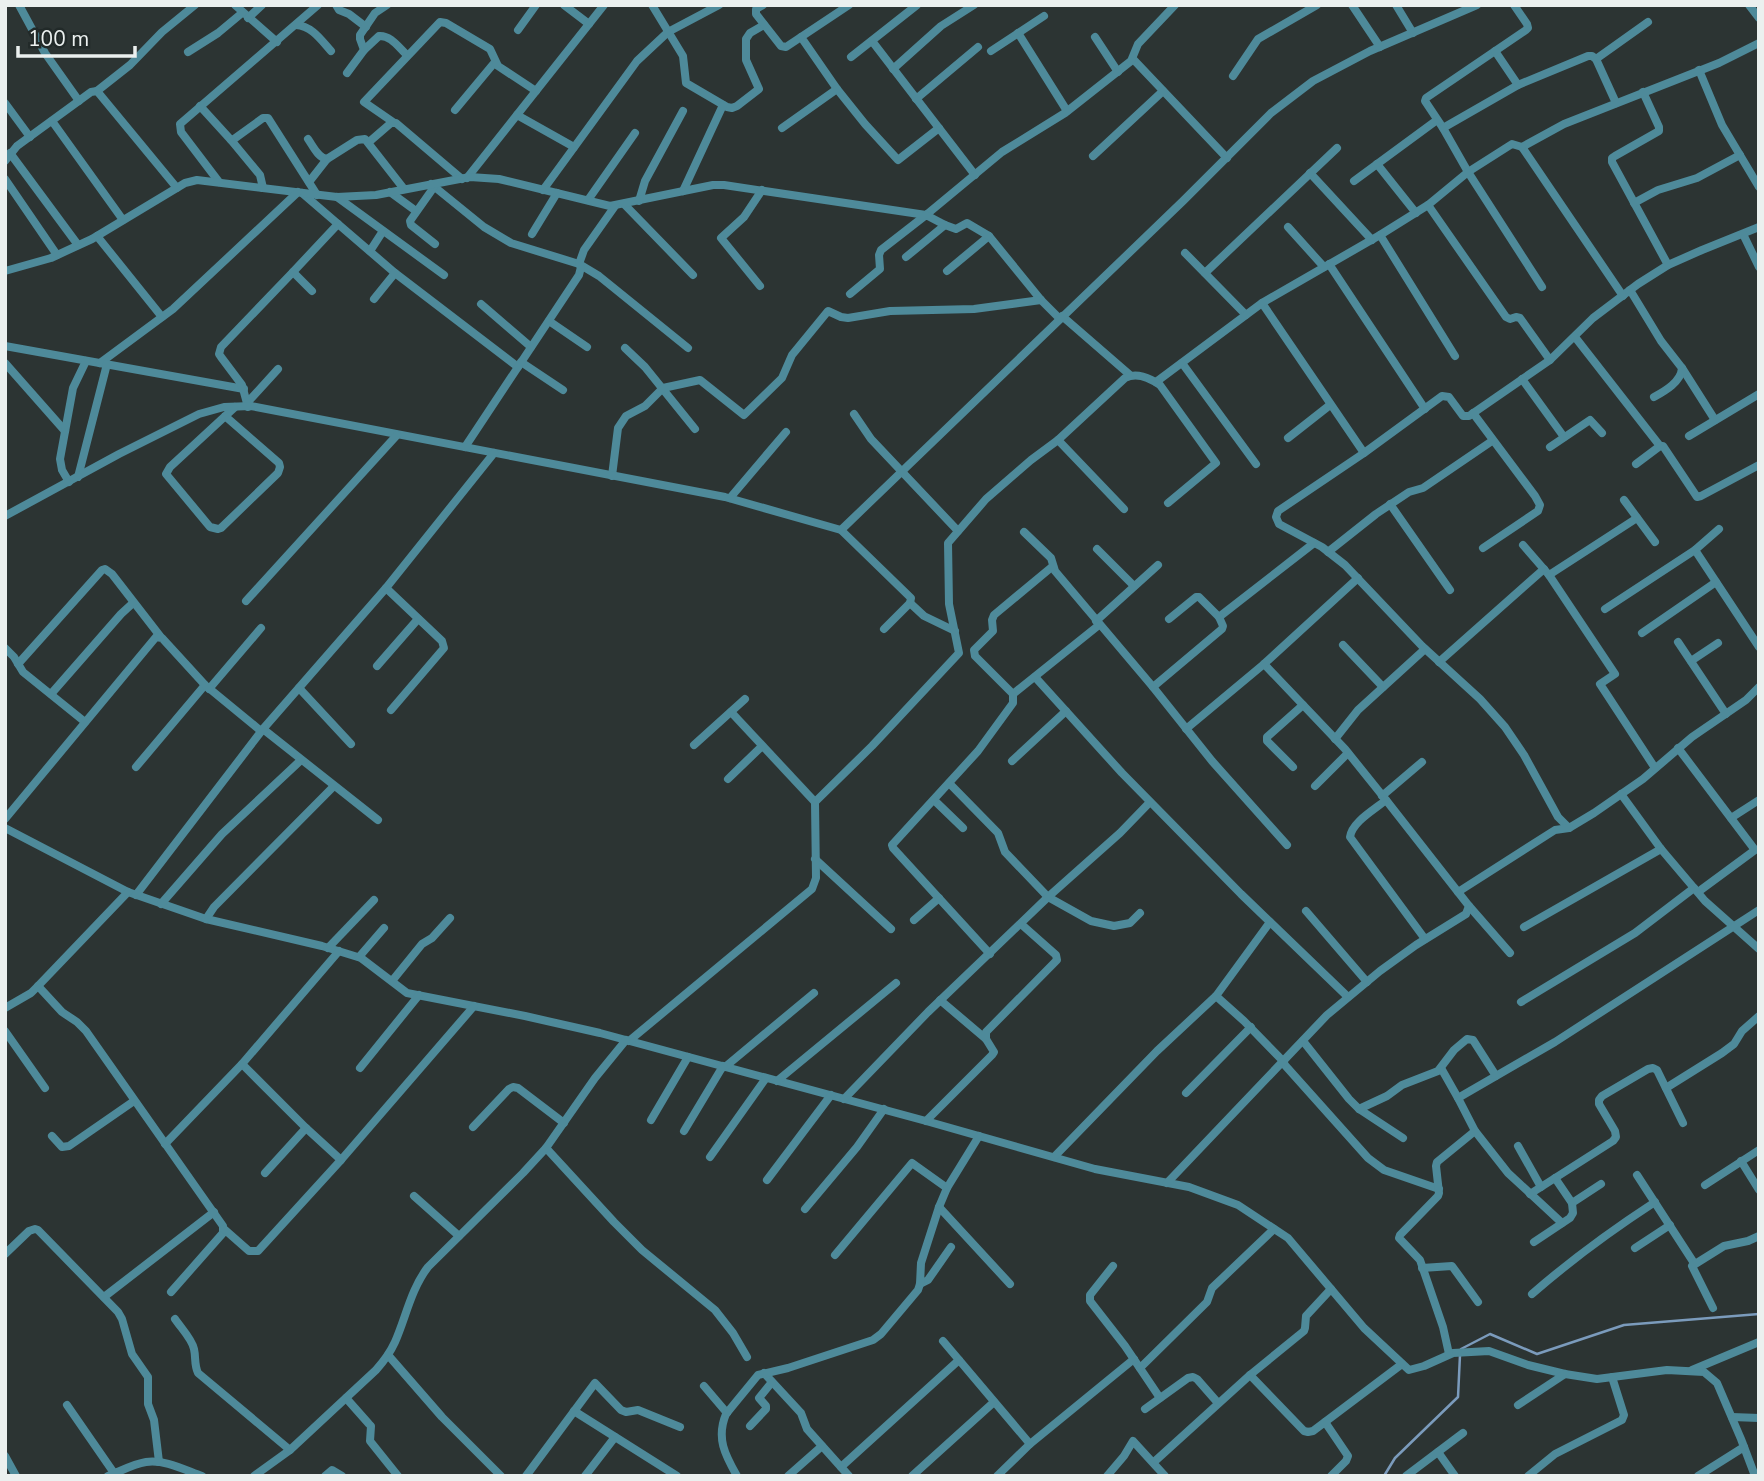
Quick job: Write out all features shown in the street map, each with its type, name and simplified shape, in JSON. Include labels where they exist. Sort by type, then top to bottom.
[{"type":"street","points":[[19,5],[45,53],[79,101]]},
{"type":"street","points":[[78,245],[8,157],[30,137],[130,65],[162,32],[195,5]]},
{"type":"street","points":[[235,5],[277,42]]},
{"type":"street","points":[[188,52],[261,5]]},
{"type":"street","points":[[219,182],[181,132],[183,121],[318,5]]},
{"type":"street","points":[[336,5],[339,10],[366,27]]},
{"type":"street","points":[[364,50],[360,35],[375,13],[387,5]]},
{"type":"street","points":[[518,30],[536,5]]},
{"type":"street","points":[[564,5],[589,24]]},
{"type":"street","points":[[464,178],[604,5]]},
{"type":"street","points":[[652,5],[682,56],[686,82],[732,108],[758,91],[758,85],[746,60],[746,39],[764,24]]},
{"type":"street","points":[[696,17],[698,5]]},
{"type":"street","points":[[543,190],[630,69],[668,32],[719,5]]},
{"type":"street","points":[[763,5],[755,12],[783,47],[849,5]]},
{"type":"street","points":[[851,57],[918,5]]},
{"type":"street","points":[[893,69],[941,26],[974,5]]},
{"type":"street","points":[[850,295],[880,269],[881,250],[1011,145],[1067,111],[1118,72],[1133,59],[1138,44],[1175,5]]},
{"type":"street","points":[[1233,76],[1258,39],[1317,5]]},
{"type":"street","points":[[1352,5],[1380,47]]},
{"type":"street","points":[[1396,5],[1413,33]]},
{"type":"street","points":[[1453,5],[1460,13]]},
{"type":"street","points":[[841,530],[1271,113],[1314,81],[1380,47],[1477,5]]},
{"type":"street","points":[[1514,5],[1528,28],[1426,98],[1425,104],[1542,287]]},
{"type":"street","points":[[1749,5],[1759,18]]},
{"type":"street","points":[[991,51],[1044,16]]},
{"type":"street","points":[[464,178],[399,124],[364,102],[437,23],[442,22],[490,49],[498,66],[536,91]]},
{"type":"street","points":[[1596,60],[1648,22]]},
{"type":"street","points":[[296,25],[303,25],[314,33],[331,51]]},
{"type":"street","points":[[1018,33],[1067,111]]},
{"type":"street","points":[[347,73],[364,50],[382,35],[407,55]]},
{"type":"street","points":[[802,37],[836,89],[898,160],[939,128]]},
{"type":"street","points":[[1095,37],[1118,72]]},
{"type":"street","points":[[872,41],[975,175]]},
{"type":"street","points":[[1522,147],[1564,124],[1759,43]]},
{"type":"street","points":[[916,99],[978,47]]},
{"type":"street","points":[[1495,51],[1518,85]]},
{"type":"street","points":[[1354,181],[1440,124],[1518,85],[1588,56],[1596,60],[1616,103]]},
{"type":"street","points":[[1133,59],[1227,158]]},
{"type":"street","points":[[455,110],[495,62]]},
{"type":"street","points":[[1699,70],[1722,125],[1759,187]]},
{"type":"street","points":[[782,128],[836,89]]},
{"type":"street","points":[[1093,156],[1163,90]]},
{"type":"street","points":[[97,91],[177,188]]},
{"type":"street","points":[[1643,92],[1659,131],[1612,158],[1612,162],[1668,265]]},
{"type":"street","points":[[5,103],[30,137]]},
{"type":"street","points":[[683,191],[723,105]]},
{"type":"street","points":[[200,106],[260,175],[263,188]]},
{"type":"street","points":[[639,201],[645,181],[683,111]]},
{"type":"street","points":[[516,115],[574,147]]},
{"type":"street","points":[[231,139],[263,118],[268,118],[317,195]]},
{"type":"street","points":[[52,121],[123,220]]},
{"type":"street","points":[[369,142],[393,122]]},
{"type":"street","points":[[588,200],[635,133]]},
{"type":"street","points":[[309,181],[327,159],[361,138],[369,142],[404,189]]},
{"type":"street","points":[[309,139],[319,155],[327,159]]},
{"type":"street","points":[[1156,382],[1262,303],[1416,213],[1468,172],[1512,144],[1522,147],[1682,368],[1715,420]]},
{"type":"street","points":[[1205,273],[1337,148]]},
{"type":"street","points":[[1634,203],[1658,190],[1697,178],[1740,155]]},
{"type":"street","points":[[1377,164],[1416,213]]},
{"type":"street","points":[[1310,173],[1376,237],[1455,356]]},
{"type":"street","points":[[5,271],[57,254],[97,236],[185,183],[197,180],[317,195],[358,197],[464,178],[499,178],[543,190],[620,205],[713,185],[926,215],[956,229],[967,223],[989,236],[1041,300],[1061,317],[1130,375],[1156,382],[1216,463],[1168,503]]},
{"type":"street","points":[[5,179],[57,254]]},
{"type":"street","points":[[433,185],[410,223],[435,244]]},
{"type":"street","points":[[433,185],[484,227],[511,243],[579,264],[599,276],[688,348]]},
{"type":"street","points":[[760,286],[721,238],[744,217],[762,190]]},
{"type":"street","points":[[300,192],[395,273],[520,365],[564,390]]},
{"type":"street","points":[[78,477],[103,364],[162,317],[300,192]]},
{"type":"street","points":[[390,192],[416,211]]},
{"type":"street","points":[[532,234],[557,193]]},
{"type":"street","points":[[337,197],[444,275]]},
{"type":"street","points":[[465,447],[579,275],[579,264],[584,250],[620,205]]},
{"type":"street","points":[[620,205],[693,275]]},
{"type":"street","points":[[1428,205],[1506,317],[1520,318],[1550,360]]},
{"type":"street","points":[[247,405],[238,378],[221,357],[219,350],[338,224]]},
{"type":"street","points":[[906,257],[945,226]]},
{"type":"street","points":[[1288,227],[1326,266],[1425,409]]},
{"type":"street","points":[[1569,828],[1558,817],[1532,766],[1505,727],[1480,699],[1425,649],[1345,565],[1314,542],[1279,524],[1276,514],[1443,396],[1449,397],[1466,417],[1550,360],[1594,318],[1668,265],[1759,228]]},
{"type":"street","points":[[370,251],[383,230]]},
{"type":"street","points":[[1743,234],[1759,267]]},
{"type":"street","points":[[97,236],[162,317]]},
{"type":"street","points":[[947,271],[989,236]]},
{"type":"street","points":[[1185,253],[1245,315]]},
{"type":"street","points":[[293,272],[312,291]]},
{"type":"street","points":[[373,299],[395,273]]},
{"type":"street","points":[[612,476],[620,424],[626,416],[645,406],[663,388],[700,380],[744,415],[782,378],[792,355],[828,310],[848,318],[890,311],[985,308],[1041,300]]},
{"type":"street","points":[[1262,303],[1364,453]]},
{"type":"street","points":[[481,304],[531,347]]},
{"type":"street","points":[[549,321],[587,347]]},
{"type":"street","points":[[1575,337],[1660,446],[1665,448],[1698,497],[1759,465]]},
{"type":"street","points":[[5,345],[243,389]]},
{"type":"street","points":[[625,348],[645,367],[695,429]]},
{"type":"street","points":[[69,482],[62,470],[60,459],[73,388],[86,360]]},
{"type":"street","points":[[5,363],[9,374],[65,430]]},
{"type":"street","points":[[1182,363],[1256,464]]},
{"type":"street","points":[[1654,397],[1676,381],[1682,374],[1682,368]]},
{"type":"street","points":[[247,405],[278,369]]},
{"type":"street","points":[[815,802],[957,657],[959,651],[949,604],[948,543],[986,499],[1058,440],[1130,375]]},
{"type":"street","points":[[1522,379],[1564,437]]},
{"type":"street","points":[[1689,436],[1759,394]]},
{"type":"street","points":[[5,516],[199,414],[224,407],[247,405],[730,498],[841,530],[911,598],[910,603],[884,629]]},
{"type":"street","points":[[1288,438],[1330,405]]},
{"type":"street","points":[[225,416],[279,463],[280,467],[278,473],[218,529],[210,527],[166,474],[170,467],[225,416],[235,407]]},
{"type":"street","points":[[1473,413],[1540,505],[1538,511],[1483,548]]},
{"type":"street","points":[[854,414],[869,436],[958,531]]},
{"type":"street","points":[[1549,447],[1590,420],[1602,433]]},
{"type":"street","points":[[730,498],[786,432]]},
{"type":"street","points":[[246,601],[397,435]]},
{"type":"street","points":[[1058,440],[1124,509]]},
{"type":"street","points":[[1328,552],[1390,504],[1409,492],[1423,488],[1492,441]]},
{"type":"street","points":[[1636,464],[1660,446]]},
{"type":"street","points":[[5,1008],[31,993],[132,894],[262,730],[386,588],[494,453]]},
{"type":"street","points":[[1624,500],[1654,542]]},
{"type":"street","points":[[1390,504],[1450,590]]},
{"type":"street","points":[[1439,662],[1547,572],[1637,518]]},
{"type":"street","points":[[1605,609],[1695,550],[1718,529]]},
{"type":"street","points":[[1024,533],[1051,558],[1055,571],[1212,761],[1287,845]]},
{"type":"street","points":[[1219,617],[1314,542]]},
{"type":"street","points":[[1522,545],[1547,572],[1615,674],[1600,684],[1655,768]]},
{"type":"street","points":[[1097,549],[1134,586]]},
{"type":"street","points":[[1695,550],[1759,647]]},
{"type":"street","points":[[1013,694],[1098,623],[1158,565]]},
{"type":"street","points":[[974,653],[993,631],[994,615],[1053,566]]},
{"type":"street","points":[[18,664],[105,569],[112,574],[160,636],[207,687],[378,820]]},
{"type":"street","points":[[1186,729],[1264,664],[1358,579]]},
{"type":"street","points":[[1642,633],[1716,582]]},
{"type":"street","points":[[386,588],[442,641],[444,648],[391,710]]},
{"type":"street","points":[[1153,687],[1222,629],[1223,623],[1199,597],[1169,620]]},
{"type":"street","points":[[51,694],[133,603]]},
{"type":"street","points":[[910,603],[924,616],[955,631]]},
{"type":"street","points":[[377,666],[418,619]]},
{"type":"street","points":[[136,767],[261,628]]},
{"type":"street","points":[[5,819],[153,639],[160,636]]},
{"type":"street","points":[[1678,642],[1726,714]]},
{"type":"street","points":[[1691,661],[1718,643]]},
{"type":"street","points":[[1343,645],[1383,687]]},
{"type":"street","points":[[5,648],[23,672],[85,722]]},
{"type":"street","points":[[1335,739],[1358,710],[1425,649]]},
{"type":"street","points":[[959,651],[974,653],[1013,694],[1013,703],[985,742],[892,845],[990,954]]},
{"type":"street","points":[[1264,664],[1348,753],[1469,906],[1510,953]]},
{"type":"street","points":[[1035,677],[1150,802],[1348,997]]},
{"type":"street","points":[[1458,892],[1555,831],[1569,828],[1594,813],[1692,737],[1746,700],[1759,687]]},
{"type":"street","points":[[299,688],[351,744]]},
{"type":"street","points":[[694,745],[745,699]]},
{"type":"street","points":[[1293,767],[1267,741],[1267,737],[1303,705]]},
{"type":"street","points":[[1012,761],[1066,711]]},
{"type":"street","points":[[254,1476],[290,1450],[376,1370],[394,1344],[420,1278],[428,1267],[546,1148],[595,1078],[628,1041],[808,894],[814,884],[815,802],[731,712]]},
{"type":"street","points":[[728,779],[762,746]]},
{"type":"street","points":[[1521,1002],[1635,933],[1757,848],[1678,748]]},
{"type":"street","points":[[1315,786],[1348,753]]},
{"type":"street","points":[[161,904],[222,834],[301,760]]},
{"type":"street","points":[[1422,762],[1356,825],[1350,832],[1350,838],[1425,939]]},
{"type":"street","points":[[949,783],[999,833],[1005,852],[1048,897],[1091,921],[1114,926],[1130,923],[1140,913]]},
{"type":"street","points":[[206,919],[214,907],[334,786]]},
{"type":"street","points":[[1621,794],[1661,849],[1712,908],[1759,949]]},
{"type":"street","points":[[934,800],[963,828]]},
{"type":"street","points":[[1731,818],[1759,800]]},
{"type":"street","points":[[844,1099],[940,1000],[1150,802]]},
{"type":"street","points":[[5,828],[132,894],[206,919],[328,947],[359,957],[407,993],[525,1016],[628,1041],[1095,1169],[1189,1187],[1238,1205],[1288,1238],[1364,1328],[1409,1370],[1451,1353],[1489,1350],[1528,1365],[1597,1379],[1667,1370],[1704,1372],[1717,1383],[1755,1476]]},
{"type":"street","points":[[1524,928],[1661,849]]},
{"type":"street","points":[[815,859],[891,929]]},
{"type":"street","points":[[914,920],[939,898]]},
{"type":"street","points":[[328,947],[374,900]]},
{"type":"street","points":[[1167,1183],[1327,1015],[1425,939],[1466,914],[1469,906]]},
{"type":"street","points":[[1458,1098],[1555,1042],[1759,909]]},
{"type":"street","points":[[1306,911],[1367,982]]},
{"type":"street","points":[[392,981],[422,944],[432,938],[450,918]]},
{"type":"street","points":[[1055,1157],[1157,1051],[1216,996],[1270,922]]},
{"type":"street","points":[[986,1039],[989,1028],[1057,960],[1056,955],[1021,924]]},
{"type":"street","points":[[359,957],[384,928]]},
{"type":"street","points":[[165,1144],[242,1064],[339,951]]},
{"type":"street","points":[[777,1081],[896,983]]},
{"type":"street","points":[[38,986],[62,1012],[86,1031],[224,1230],[249,1251],[258,1251],[474,1006]]},
{"type":"street","points":[[684,1131],[724,1066],[814,993]]},
{"type":"street","points":[[360,1068],[419,995]]},
{"type":"street","points":[[1216,996],[1251,1027],[1368,1158],[1384,1170],[1439,1189]]},
{"type":"street","points":[[926,1121],[992,1055],[992,1049],[986,1039],[940,1000]]},
{"type":"street","points":[[1666,1088],[1734,1044],[1742,1031],[1759,1016]]},
{"type":"street","points":[[1186,1093],[1251,1027]]},
{"type":"street","points":[[5,1031],[45,1088]]},
{"type":"street","points":[[1359,1109],[1387,1096],[1402,1085],[1434,1073],[1441,1068],[1454,1049],[1470,1038],[1496,1076]]},
{"type":"street","points":[[1303,1041],[1359,1109],[1403,1138]]},
{"type":"street","points":[[651,1120],[688,1057]]},
{"type":"street","points":[[242,1064],[341,1160]]},
{"type":"street","points":[[1441,1068],[1475,1131],[1508,1173],[1562,1223]]},
{"type":"street","points":[[1530,1194],[1613,1141],[1616,1137],[1615,1131],[1599,1100],[1648,1069],[1657,1070],[1683,1123]]},
{"type":"street","points":[[710,1157],[766,1077]]},
{"type":"street","points":[[473,1127],[513,1087],[564,1123]]},
{"type":"street","points":[[767,1180],[831,1095]]},
{"type":"street","points":[[52,1136],[62,1147],[69,1146],[134,1101]]},
{"type":"street","points":[[805,1209],[857,1147],[884,1109]]},
{"type":"street","points":[[265,1172],[306,1128]]},
{"type":"street","points":[[1451,1353],[1418,1257],[1399,1238],[1438,1196],[1437,1162],[1475,1131]]},
{"type":"street","points":[[737,1476],[722,1444],[727,1413],[755,1377],[796,1366],[877,1337],[901,1311],[918,1290],[921,1263],[947,1188],[979,1136]]},
{"type":"street","points":[[1518,1146],[1541,1187]]},
{"type":"street","points":[[546,1148],[642,1250],[715,1310],[747,1357]]},
{"type":"street","points":[[1705,1185],[1759,1150]]},
{"type":"street","points":[[1741,1161],[1759,1190]]},
{"type":"street","points":[[835,1255],[912,1163],[947,1188]]},
{"type":"street","points":[[1637,1175],[1695,1263]]},
{"type":"street","points":[[1534,1242],[1572,1216],[1572,1203],[1555,1178]]},
{"type":"street","points":[[1572,1203],[1601,1184]]},
{"type":"street","points":[[414,1196],[459,1236]]},
{"type":"street","points":[[1532,1294],[1616,1227],[1655,1202]]},
{"type":"street","points":[[939,1207],[1010,1284]]},
{"type":"street","points":[[104,1297],[214,1212]]},
{"type":"street","points":[[1635,1248],[1670,1225]]},
{"type":"street","points":[[1140,1368],[1207,1302],[1212,1288],[1274,1228]]},
{"type":"street","points":[[5,1254],[29,1231],[38,1230],[122,1319],[132,1354],[148,1377],[149,1404],[155,1420],[159,1462]]},
{"type":"street","points":[[171,1292],[224,1230]]},
{"type":"street","points":[[1713,1308],[1692,1266],[1724,1246],[1759,1236]]},
{"type":"street","points":[[920,1284],[928,1280],[951,1247]]},
{"type":"street","points":[[1113,1266],[1089,1297],[1090,1301],[1160,1398]]},
{"type":"street","points":[[1422,1268],[1452,1266],[1478,1302]]},
{"type":"street","points":[[1154,1462],[1250,1375],[1304,1331],[1306,1316],[1331,1289]]},
{"type":"street","points":[[175,1319],[192,1345],[194,1365],[198,1373],[290,1450]]},
{"type":"street","points":[[943,1341],[1030,1444]]},
{"type":"street","points":[[1689,1371],[1759,1342]]},
{"type":"street","points":[[388,1355],[442,1417],[501,1476]]},
{"type":"street","points":[[996,1476],[1030,1444],[1134,1359]]},
{"type":"street","points":[[841,1466],[959,1360]]},
{"type":"street","points":[[1250,1375],[1308,1432],[1313,1431],[1402,1364]]},
{"type":"street","points":[[764,1373],[801,1413],[806,1427],[849,1476]]},
{"type":"street","points":[[1518,1405],[1565,1374]]},
{"type":"street","points":[[1145,1409],[1193,1377],[1198,1378],[1218,1403]]},
{"type":"street","points":[[1528,1476],[1555,1454],[1622,1420],[1624,1415],[1612,1377]]},
{"type":"street","points":[[750,1426],[766,1409],[759,1398],[772,1382]]},
{"type":"street","points":[[526,1476],[596,1383],[621,1410],[638,1410],[680,1427]]},
{"type":"street","points":[[704,1386],[727,1413]]},
{"type":"street","points":[[346,1398],[371,1426],[370,1441],[398,1476]]},
{"type":"street","points":[[912,1476],[994,1402]]},
{"type":"street","points":[[67,1405],[111,1475],[144,1462],[159,1462],[202,1476]]},
{"type":"street","points":[[574,1411],[677,1476]]},
{"type":"street","points":[[1732,1417],[1759,1418]]},
{"type":"street","points":[[1325,1422],[1348,1455],[1346,1461],[1331,1476]]},
{"type":"street","points":[[1406,1476],[1463,1433]]},
{"type":"street","points":[[586,1476],[615,1437]]},
{"type":"street","points":[[1107,1476],[1133,1441],[1165,1476]]},
{"type":"street","points":[[788,1476],[822,1446]]},
{"type":"street","points":[[1698,1476],[1744,1447]]},
{"type":"street","points":[[1438,1452],[1455,1476]]},
{"type":"street","points":[[5,1456],[16,1476]]},
{"type":"street","points":[[383,1476],[391,1467]]},
{"type":"street","points":[[326,1476],[332,1470],[342,1476]]},
{"type":"waterway","points":[[1461,1349],[1490,1334],[1537,1354],[1624,1325],[1759,1314]]},
{"type":"waterway","points":[[1384,1476],[1395,1458],[1458,1397],[1460,1355]]}]
